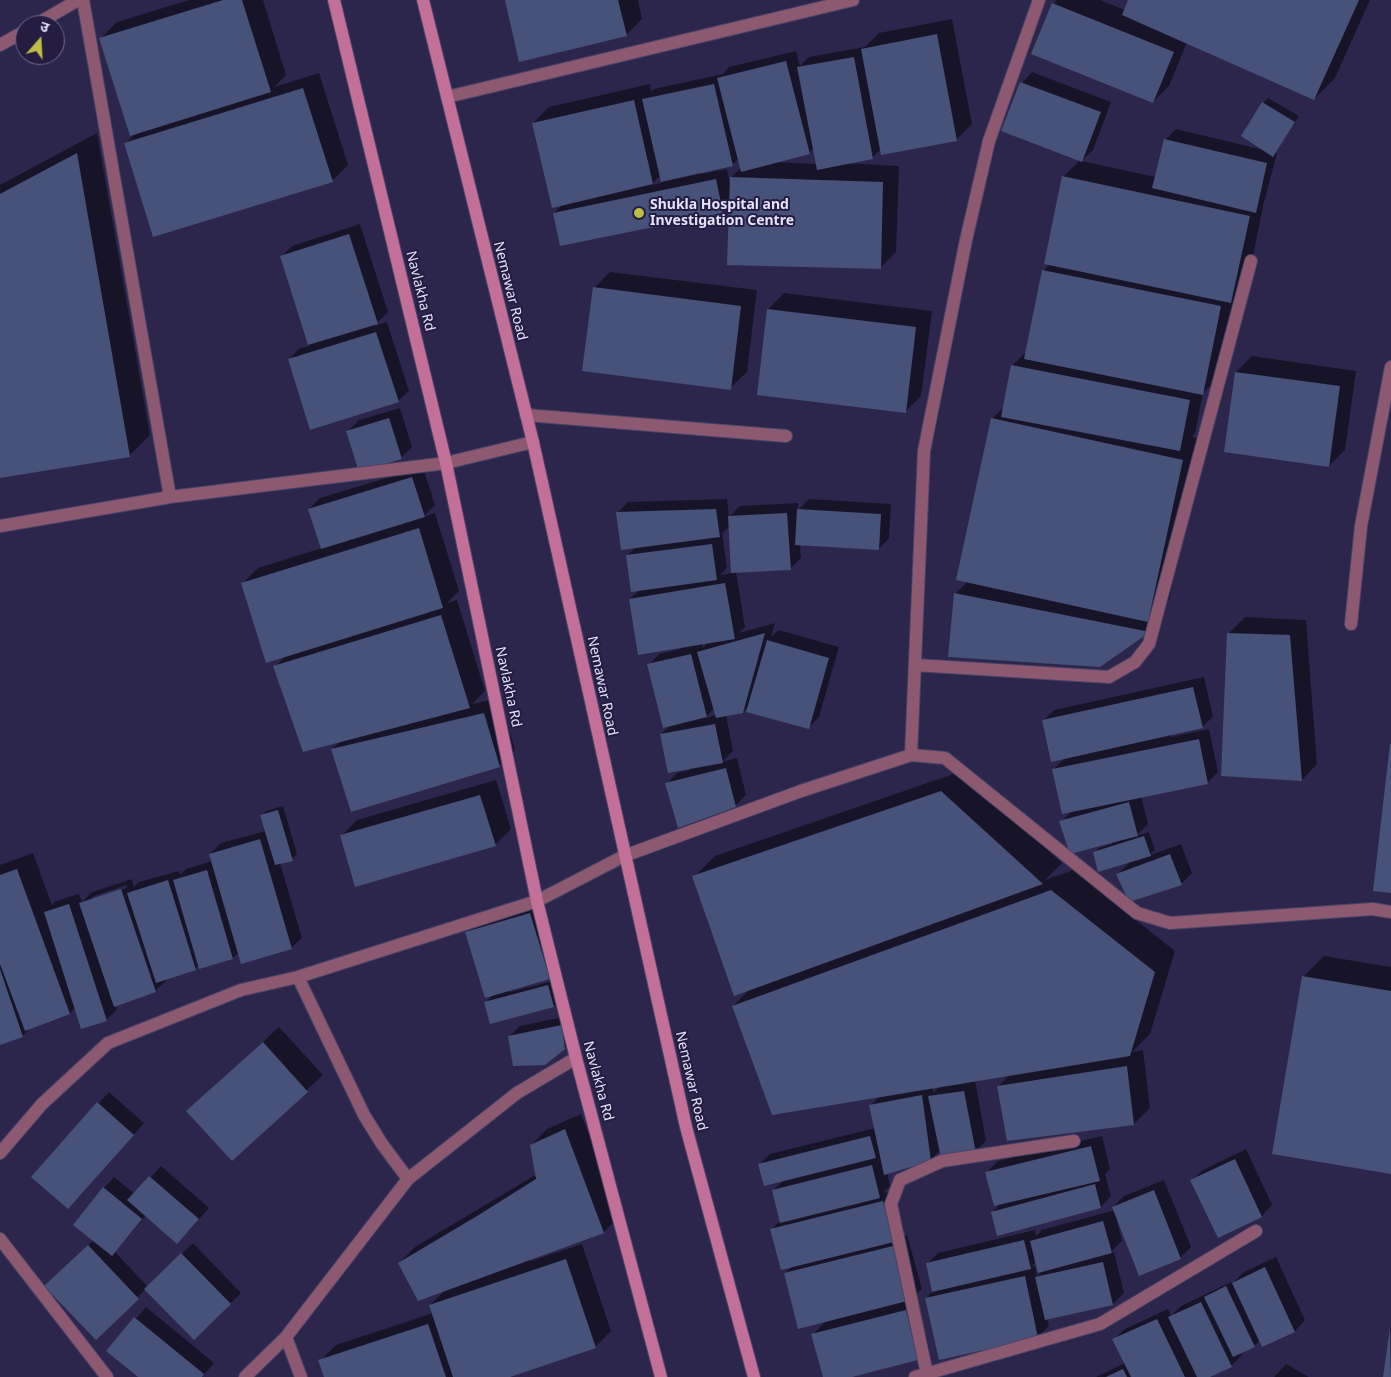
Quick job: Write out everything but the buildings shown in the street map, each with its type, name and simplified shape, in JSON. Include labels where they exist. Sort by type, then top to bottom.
[{"type":"main road","name":"Navlakha Rd","points":[[334,0],[446,463],[537,901],[576,1058],[661,1377]]},
{"type":"main road","name":"Nemawar Road","points":[[423,0],[533,442],[686,1127],[754,1377]]},
{"type":"street","points":[[52,15],[78,0]]},
{"type":"street","points":[[83,0],[170,497]]},
{"type":"street","points":[[447,97],[853,0]]},
{"type":"street","points":[[911,755],[924,451],[966,240],[989,141],[1039,0]]},
{"type":"street","points":[[0,45],[15,36]]},
{"type":"street","points":[[915,665],[1110,677],[1135,662],[1149,644],[1251,261]]},
{"type":"street","points":[[1351,624],[1361,526],[1391,367]]},
{"type":"street","points":[[526,415],[786,436]]},
{"type":"street","points":[[0,526],[170,497],[446,463],[533,442]]},
{"type":"street","points":[[0,1153],[42,1104],[108,1043],[241,990],[298,977],[537,901],[624,856],[801,792],[911,755],[946,758],[1137,913],[1170,923],[1373,909],[1391,912]]},
{"type":"street","points":[[298,977],[364,1115],[382,1144],[408,1179]]},
{"type":"street","points":[[245,1377],[286,1338],[408,1179],[517,1093],[576,1058]]},
{"type":"street","points":[[1074,1141],[942,1161],[900,1180],[891,1204],[921,1376],[1100,1324],[1256,1231]]},
{"type":"street","points":[[0,1240],[108,1377]]},
{"type":"street","points":[[286,1338],[301,1377]]},
{"type":"place","name":"Shukla Hospital and Investigation Centre","points":[[639,213]]}]
